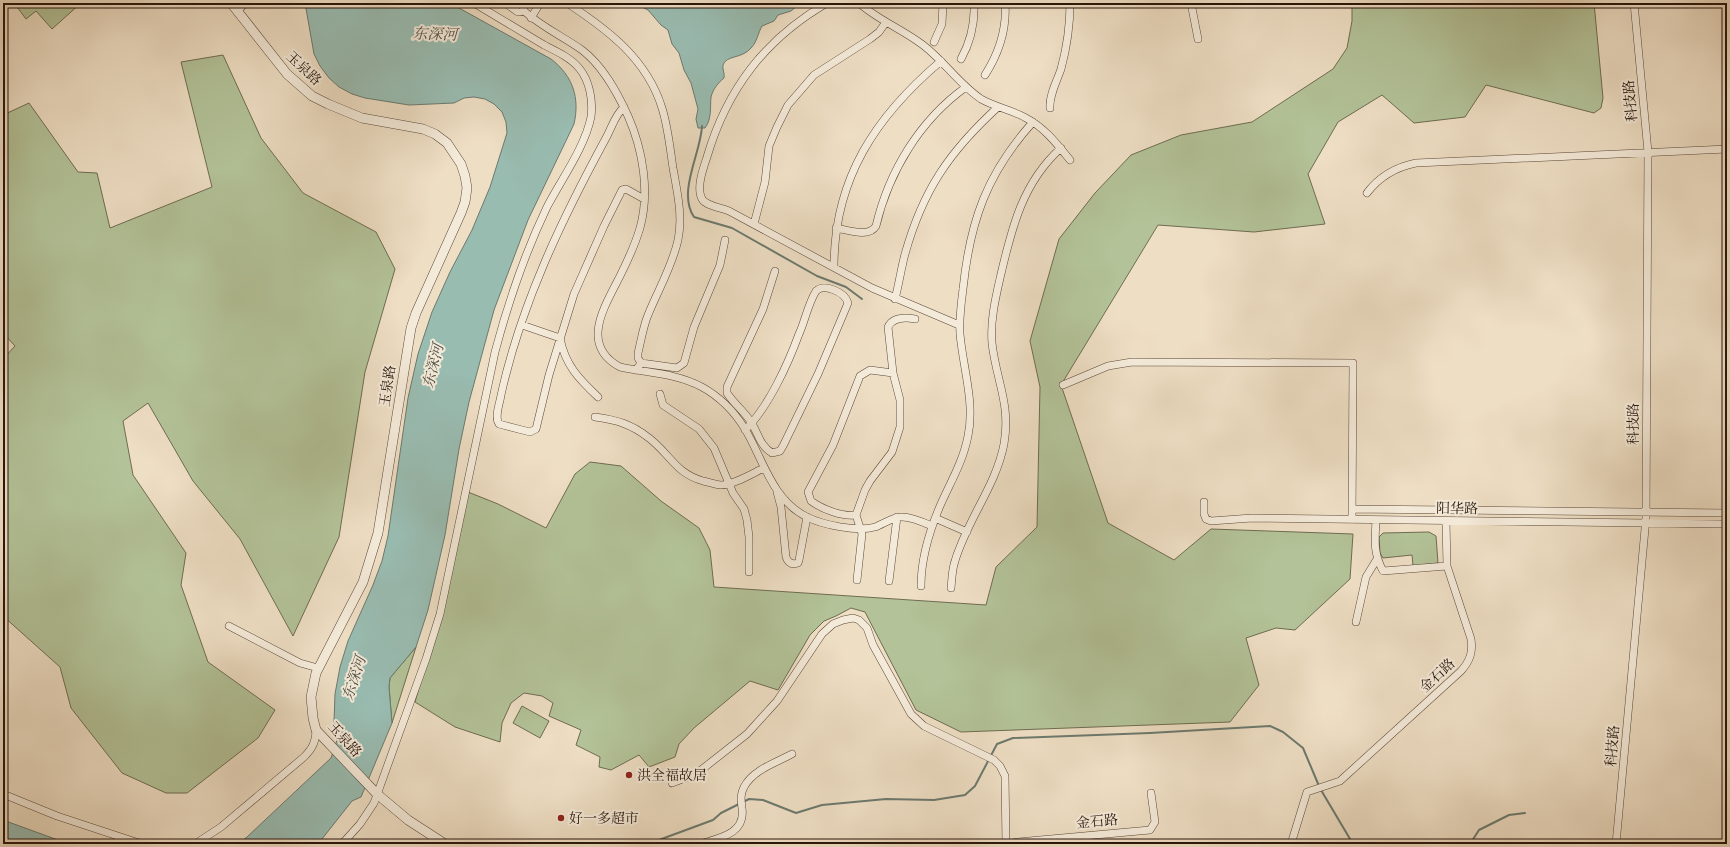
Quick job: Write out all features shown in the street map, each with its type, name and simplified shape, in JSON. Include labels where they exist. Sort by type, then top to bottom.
[{"type":"street","name":"玉泉路","points":[[231,3],[287,74],[312,96],[362,118],[412,126],[434,134],[446,143],[454,153],[461,164],[466,182],[465,202],[461,213],[416,313],[411,328],[374,550],[363,582],[355,599],[318,668],[311,697],[311,707],[316,730],[377,794],[408,820],[445,844]]},
{"type":"street","points":[[238,12],[245,3]]},
{"type":"street","points":[[342,844],[369,811],[377,794],[428,652],[440,614],[494,352],[501,328],[517,281],[547,207],[584,139],[591,117],[588,83],[579,68],[562,55],[474,3]]},
{"type":"street","points":[[505,3],[518,12],[524,11]]},
{"type":"street","points":[[521,3],[523,4],[524,11],[537,23],[583,50],[595,61],[613,86],[624,107],[634,131],[639,149],[644,181],[644,199],[640,227],[634,247],[603,312],[598,337],[601,350],[612,363],[620,368],[674,375],[701,386],[725,404],[745,430],[776,488],[790,505],[807,517],[832,525],[861,528],[876,526],[897,518],[906,517],[932,526]]},
{"type":"street","points":[[531,18],[540,3]]},
{"type":"street","points":[[567,3],[599,24],[630,52],[644,69],[662,108],[667,128],[678,194],[680,227],[678,241],[668,271],[647,317],[638,353],[638,358],[641,363]]},
{"type":"street","points":[[827,3],[797,22],[782,34],[752,66],[738,84],[728,103],[711,144],[701,182],[702,198],[706,203],[730,211],[895,299],[959,325]]},
{"type":"street","points":[[859,3],[878,18],[901,30],[923,45],[966,87],[983,100],[1033,122],[1049,134],[1070,160]]},
{"type":"street","points":[[934,42],[942,24],[943,3]]},
{"type":"street","points":[[961,59],[971,37],[974,25],[974,3]]},
{"type":"street","points":[[985,74],[997,52],[1002,36],[1005,3]]},
{"type":"street","points":[[1050,108],[1051,97],[1061,69],[1066,46],[1070,3]]},
{"type":"street","points":[[1191,3],[1198,39]]},
{"type":"street","name":"科技路","points":[[1616,844],[1646,512],[1648,152],[1634,3]]},
{"type":"street","points":[[754,224],[765,182],[770,146],[777,127],[788,105],[814,75],[870,39],[879,32],[886,22]]},
{"type":"street","points":[[834,267],[836,228],[842,200],[849,179],[868,142],[881,122],[904,95],[941,61]]},
{"type":"street","points":[[836,228],[867,233],[874,231],[890,181],[908,149],[941,109],[966,87]]},
{"type":"street","points":[[624,107],[617,113],[608,134],[564,218],[522,325],[505,378],[497,418],[499,424],[530,432],[536,429],[549,375],[574,294],[619,194],[626,189],[644,199]]},
{"type":"street","points":[[895,299],[900,273],[913,230],[928,191],[949,158],[971,133],[998,107]]},
{"type":"street","points":[[921,586],[923,559],[932,526],[961,462],[969,435],[971,410],[959,325],[964,274],[979,208],[996,172],[1020,137],[1033,122]]},
{"type":"street","points":[[952,588],[954,562],[996,472],[1004,445],[1006,432],[1005,405],[991,334],[998,287],[1010,234],[1020,205],[1031,182],[1060,148]]},
{"type":"street","points":[[1367,193],[1374,184],[1388,173],[1404,166],[1416,163],[1727,149]]},
{"type":"street","points":[[641,363],[677,368],[684,363],[694,327],[720,265],[725,240]]},
{"type":"street","points":[[745,430],[752,423],[763,408],[792,354],[816,292],[823,288],[843,295],[848,302],[847,308],[818,374],[780,451],[772,453],[766,450],[752,423],[727,393],[727,387],[770,291],[774,271]]},
{"type":"street","points":[[857,580],[862,534],[856,515],[865,490],[892,452],[896,441],[901,413],[900,400],[893,373],[888,327],[895,319],[915,319]]},
{"type":"street","points":[[522,325],[560,338]]},
{"type":"street","points":[[560,338],[563,352],[576,375],[598,397]]},
{"type":"street","points":[[1063,385],[1108,366],[1132,362],[1353,363],[1352,520]]},
{"type":"street","points":[[636,370],[641,363]]},
{"type":"street","points":[[856,515],[844,515],[815,505],[811,502],[808,492],[833,445],[860,376],[870,370],[893,373]]},
{"type":"street","points":[[660,394],[663,405],[692,423],[707,438],[717,454],[733,492],[744,509],[747,520],[749,572]]},
{"type":"street","points":[[595,417],[616,420],[638,430],[659,446],[681,472],[712,483],[722,485],[729,483],[764,468]]},
{"type":"street","points":[[776,488],[781,507],[786,558],[791,564],[798,563],[807,517]]},
{"type":"street","name":"阳华路","points":[[1204,502],[1204,514],[1206,519],[1210,521],[1252,518],[1727,524]]},
{"type":"street","name":"阳华路","points":[[1352,509],[1727,513]]},
{"type":"street","points":[[889,581],[897,518]]},
{"type":"street","points":[[935,518],[967,532]]},
{"type":"street","points":[[1376,520],[1375,548],[1377,559],[1383,571],[1447,566]]},
{"type":"street","name":"金石路","points":[[1291,844],[1307,792],[1340,781],[1467,665],[1471,657],[1471,639],[1447,566],[1446,521]]},
{"type":"street","points":[[1356,622],[1366,577],[1377,559]]},
{"type":"street","points":[[672,783],[696,774],[746,734],[777,701],[822,634],[838,621],[848,619],[859,620],[867,628],[873,645],[882,658],[906,706],[917,721],[924,726],[987,756],[1000,766],[1005,776],[1007,844]]},
{"type":"street","points":[[229,626],[300,663],[318,668]]},
{"type":"street","points":[[195,844],[221,828],[304,757],[316,739],[316,730]]},
{"type":"street","points":[[700,844],[723,837],[736,829],[743,818],[740,799],[744,786],[762,769],[792,754]]},
{"type":"street","name":"金石路","points":[[1007,844],[1150,830],[1155,822],[1151,793]]},
{"type":"street","points":[[3,794],[57,816],[142,844]]},
{"type":"green space","points":[[14,3],[81,3],[52,29],[36,11],[26,19]]},
{"type":"green space","points":[[1352,3],[1594,3],[1603,98],[1601,108],[1594,113],[1486,85],[1465,117],[1414,123],[1382,95],[1338,122],[1308,174],[1325,224],[1254,232],[1158,225],[1061,385],[1108,523],[1174,560],[1211,529],[1353,534],[1350,579],[1295,630],[1276,628],[1246,638],[1259,685],[1230,722],[961,732],[916,710],[865,612],[851,608],[824,621],[810,635],[778,690],[750,681],[694,728],[679,744],[675,757],[649,767],[639,755],[611,770],[599,767],[600,757],[576,745],[581,730],[549,716],[553,703],[542,696],[524,693],[511,703],[502,723],[500,742],[455,727],[415,702],[446,593],[468,492],[498,504],[546,528],[575,474],[590,462],[621,466],[661,501],[699,528],[710,550],[714,587],[986,605],[996,567],[1037,527],[1040,387],[1030,341],[1059,239],[1095,193],[1131,155],[1181,135],[1252,122],[1333,69],[1347,48],[1352,21]]},
{"type":"green space","points":[[223,55],[261,138],[303,193],[376,232],[395,269],[365,372],[339,537],[293,636],[240,539],[193,481],[148,403],[123,421],[133,475],[186,553],[181,585],[208,662],[275,710],[258,738],[187,793],[166,793],[122,773],[71,708],[60,667],[3,616],[3,359],[15,346],[4,334],[3,335],[3,115],[29,103],[78,172],[97,173],[110,228],[212,187],[181,62]]},
{"type":"green space","points":[[1429,532],[1436,536],[1438,563],[1413,566],[1412,555],[1383,558],[1380,553],[1379,537],[1383,533]]},
{"type":"green space","points":[[416,647],[392,723],[389,687],[390,678]]},
{"type":"green space","points":[[522,706],[549,721],[540,738],[513,723]]},
{"type":"water","name":"东深河","points":[[305,3],[450,3],[551,59],[559,66],[570,80],[573,88],[576,114],[574,124],[528,220],[494,310],[469,402],[459,449],[445,535],[428,610],[416,647],[390,678],[389,687],[392,723],[361,797],[352,801],[318,844],[238,844],[331,758],[337,740],[334,721],[335,694],[340,667],[348,641],[382,561],[388,536],[408,398],[418,354],[432,312],[450,272],[472,230],[490,187],[507,133],[506,122],[502,112],[494,104],[485,99],[474,97],[464,98],[454,103],[409,105],[365,98],[352,94],[339,87],[329,78],[320,66],[314,54]]},
{"type":"water","points":[[634,3],[800,3],[791,11],[778,15],[774,21],[762,26],[755,43],[751,48],[743,54],[725,62],[723,65],[724,78],[716,86],[711,97],[709,121],[705,128],[698,128],[696,119],[698,109],[691,83],[684,70],[679,53],[672,44],[668,30],[661,25],[648,10]]},
{"type":"water","points":[[3,820],[69,844],[3,844]]},
{"type":"waterway","points":[[702,126],[701,137],[689,184],[689,207],[694,217],[732,228],[817,276],[846,287],[862,299]]},
{"type":"waterway","points":[[648,844],[713,820],[721,813],[749,799],[763,800],[796,813],[822,805],[886,799],[934,800],[965,795],[975,786],[997,744],[1013,738],[1150,733],[1270,726],[1283,732],[1303,748],[1319,786]]},
{"type":"waterway","points":[[1321,790],[1353,844]]},
{"type":"waterway","points":[[1470,844],[1479,830],[1509,815],[1525,813]]},
{"type":"waterway","points":[[555,842],[567,844]]},
{"type":"place","name":"洪全福故居","points":[[629,775]]},
{"type":"place","name":"好一多超市","points":[[561,818]]}]
